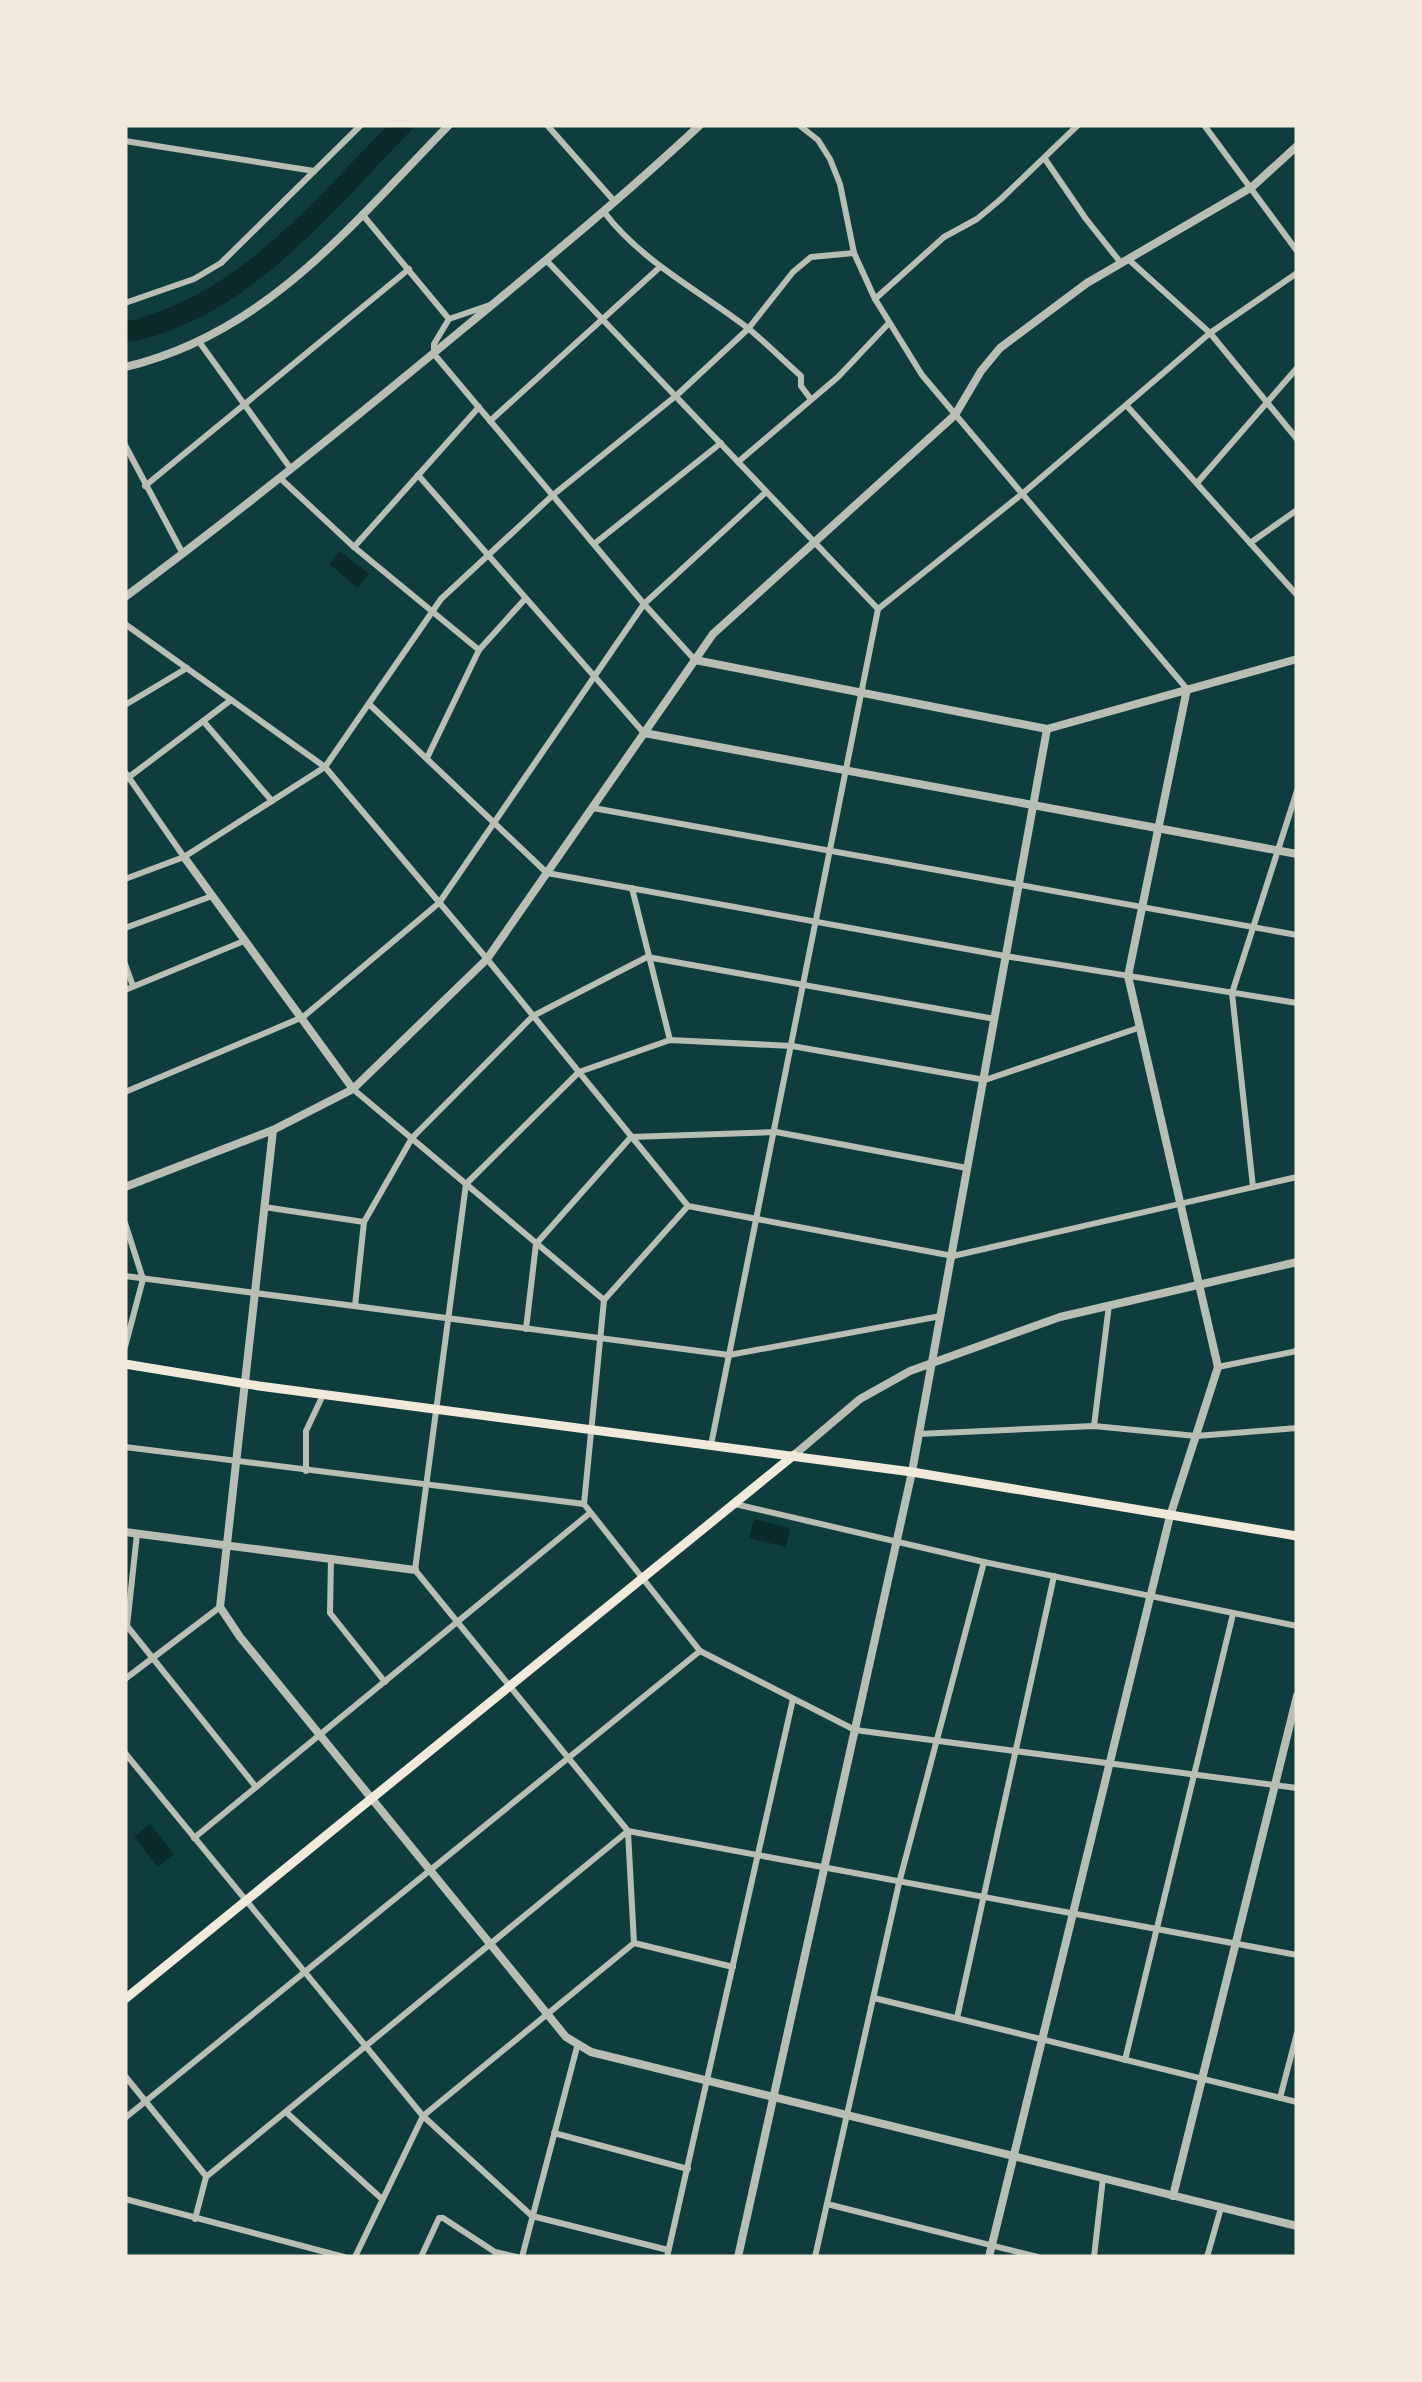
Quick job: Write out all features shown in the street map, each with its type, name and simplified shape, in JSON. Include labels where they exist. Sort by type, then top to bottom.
[{"type":"main road","points":[[125,1364],[244,1384],[912,1472],[1297,1536]]},
{"type":"main road","points":[[125,1999],[794,1455]]},
{"type":"street","points":[[125,304],[194,279],[221,264],[361,125]]},
{"type":"street","points":[[125,367],[200,343],[286,288],[448,125]]},
{"type":"street","points":[[547,125],[615,202]]},
{"type":"street","points":[[125,597],[434,354],[604,212],[700,125]]},
{"type":"street","points":[[799,125],[818,140],[830,158],[840,184],[854,254],[889,323],[922,374],[1187,689]]},
{"type":"street","points":[[876,299],[944,236],[976,219],[1078,125]]},
{"type":"street","points":[[1204,125],[1297,251]]},
{"type":"street","points":[[125,141],[315,172]]},
{"type":"street","points":[[125,1187],[272,1130],[353,1089],[487,959],[713,634],[955,415],[1000,348],[1073,292],[1252,187],[1297,146]]},
{"type":"street","points":[[1045,158],[1086,219],[1124,260],[1210,333],[1297,439]]},
{"type":"street","points":[[604,212],[617,229],[660,267],[748,329],[801,376],[801,386],[810,398]]},
{"type":"street","points":[[362,214],[449,319]]},
{"type":"street","points":[[125,879],[184,857],[325,768],[432,609],[486,556],[677,395],[748,329],[793,272],[811,257],[854,254]]},
{"type":"street","points":[[546,260],[878,609]]},
{"type":"street","points":[[490,422],[660,267]]},
{"type":"street","points":[[145,486],[409,269]]},
{"type":"street","points":[[711,1445],[878,609],[1022,494],[1210,333],[1297,273]]},
{"type":"street","points":[[491,306],[484,305],[449,319],[434,344],[434,354],[695,660],[1047,729],[1297,658]]},
{"type":"street","points":[[738,462],[838,376],[889,323]]},
{"type":"street","points":[[200,343],[291,469]]},
{"type":"street","points":[[1197,483],[1297,368]]},
{"type":"street","points":[[1127,406],[1297,595]]},
{"type":"street","points":[[354,547],[479,407]]},
{"type":"street","points":[[594,544],[721,443]]},
{"type":"street","points":[[125,446],[183,554]]},
{"type":"street","points":[[418,475],[644,734],[1297,854]]},
{"type":"street","points":[[280,478],[354,547],[479,650]]},
{"type":"street","points":[[125,1092],[303,1017],[439,903],[644,604],[766,492]]},
{"type":"street","points":[[1250,543],[1297,510]]},
{"type":"street","points":[[427,758],[479,650],[525,600]]},
{"type":"street","points":[[125,624],[325,768],[688,1206],[952,1256],[1297,1177]]},
{"type":"street","points":[[125,705],[187,668]]},
{"type":"street","points":[[989,2257],[1170,1516],[1218,1367],[1128,976],[1187,689]]},
{"type":"street","points":[[231,700],[126,777],[353,1089],[604,1300]]},
{"type":"street","points":[[370,704],[547,873],[1005,956],[1297,1003]]},
{"type":"street","points":[[204,722],[272,801]]},
{"type":"street","points":[[738,2257],[912,1472],[1047,729]]},
{"type":"street","points":[[1254,1187],[1232,992],[1297,791]]},
{"type":"street","points":[[592,808],[1297,934]]},
{"type":"street","points":[[632,888],[670,1040]]},
{"type":"street","points":[[125,928],[212,896]]},
{"type":"street","points":[[125,964],[129,988],[244,941]]},
{"type":"street","points":[[355,1306],[364,1222],[412,1138],[533,1016],[647,957],[995,1018]]},
{"type":"street","points":[[415,1570],[466,1184],[579,1072],[670,1040],[792,1046],[985,1080],[1138,1028]]},
{"type":"street","points":[[272,1130],[220,1607],[577,2047],[1297,2226]]},
{"type":"street","points":[[526,1329],[536,1244],[631,1137],[776,1132],[967,1168]]},
{"type":"street","points":[[688,1206],[604,1300],[584,1504],[700,1650],[855,1730],[1297,1788]]},
{"type":"street","points":[[264,1207],[364,1222]]},
{"type":"street","points":[[125,1224],[143,1279],[125,1346]]},
{"type":"street","points":[[794,1455],[878,1387],[932,1363],[1060,1317],[1297,1262]]},
{"type":"street","points":[[125,1276],[728,1355],[942,1316]]},
{"type":"street","points":[[1094,1426],[1110,1304]]},
{"type":"street","points":[[1218,1367],[1297,1351]]},
{"type":"street","points":[[306,1471],[306,1431],[324,1394]]},
{"type":"street","points":[[918,1434],[1094,1426],[1196,1436],[1297,1428]]},
{"type":"street","points":[[125,1446],[584,1504]]},
{"type":"street","points":[[734,1504],[984,1562],[1297,1626]]},
{"type":"street","points":[[194,1838],[590,1512]]},
{"type":"street","points":[[125,1532],[415,1570],[628,1831],[634,1943]]},
{"type":"street","points":[[138,1534],[127,1626],[256,1787]]},
{"type":"street","points":[[331,1558],[330,1613],[384,1682]]},
{"type":"street","points":[[815,2257],[898,1883],[984,1562]]},
{"type":"street","points":[[957,2018],[1054,1576]]},
{"type":"street","points":[[125,1679],[220,1607]]},
{"type":"street","points":[[1125,2060],[1233,1614]]},
{"type":"street","points":[[125,2118],[700,1650]]},
{"type":"street","points":[[1174,2196],[1297,1696]]},
{"type":"street","points":[[125,1753],[423,2116],[532,2216],[668,2254],[793,1699]]},
{"type":"street","points":[[628,1831],[1297,1955]]},
{"type":"street","points":[[195,2219],[206,2177],[628,1831]]},
{"type":"street","points":[[634,1943],[734,1968]]},
{"type":"street","points":[[355,2257],[423,2116],[634,1943]]},
{"type":"street","points":[[874,1998],[1297,2102]]},
{"type":"street","points":[[1280,2098],[1297,2033]]},
{"type":"street","points":[[420,2257],[439,2218],[443,2218],[495,2252],[519,2257],[577,2047]]},
{"type":"street","points":[[125,2076],[206,2177]]},
{"type":"street","points":[[288,2113],[382,2199]]},
{"type":"street","points":[[553,2133],[688,2169]]},
{"type":"street","points":[[1094,2257],[1104,2178]]},
{"type":"street","points":[[125,2199],[344,2257]]},
{"type":"street","points":[[827,2204],[1038,2257]]},
{"type":"street","points":[[1208,2257],[1221,2208]]},
{"type":"water","points":[[388,125],[416,125],[320,225],[250,287],[169,331],[125,343],[125,322],[166,309],[237,269],[300,215]]},
{"type":"water","points":[[340,551],[369,574],[358,588],[329,564]]},
{"type":"water","points":[[754,1519],[790,1528],[786,1547],[749,1538]]},
{"type":"water","points":[[150,1824],[174,1854],[158,1867],[134,1837]]}]
